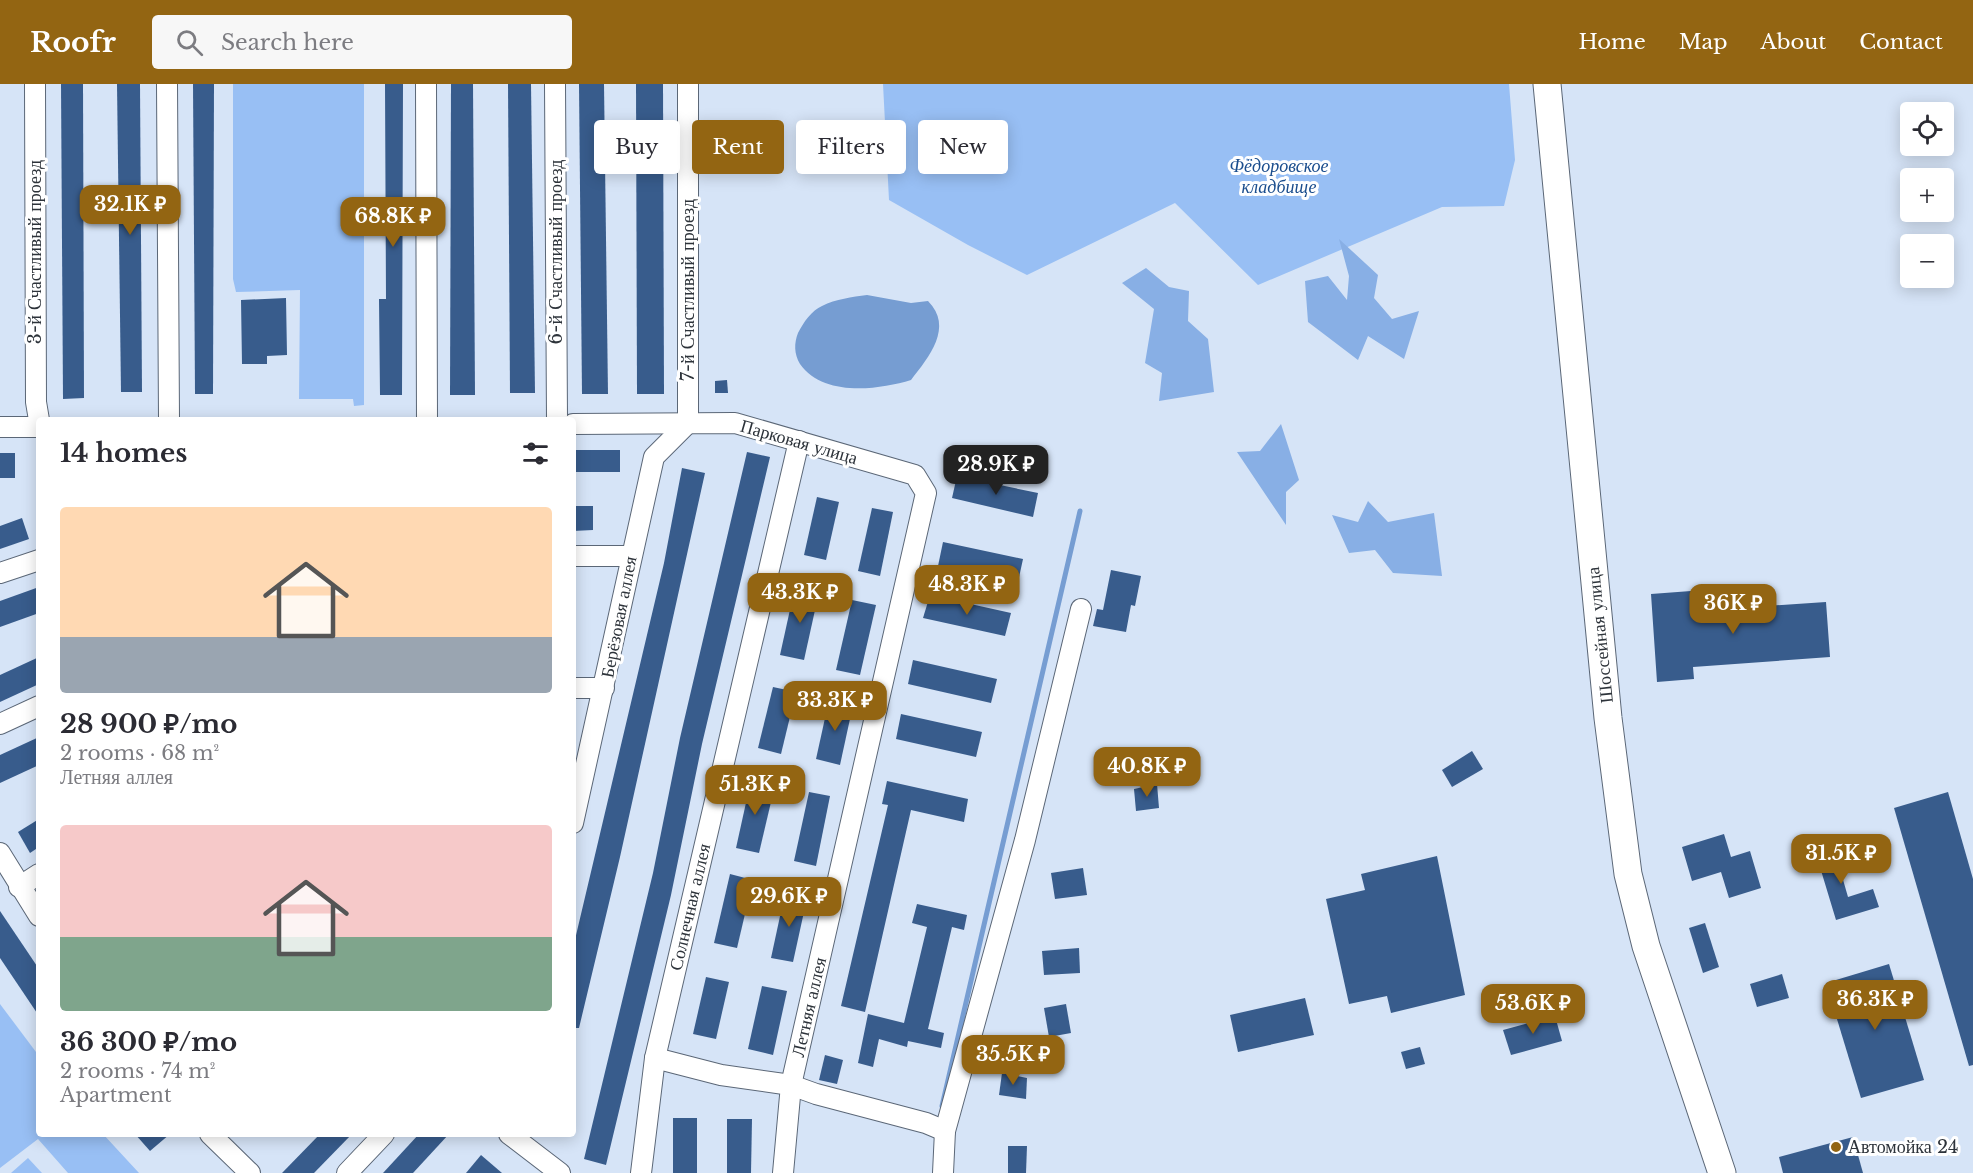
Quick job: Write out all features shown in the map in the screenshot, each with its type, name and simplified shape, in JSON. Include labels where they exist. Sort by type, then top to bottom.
[{"type":"main road","name":"Шоссейная улица","points":[[1547,84],[1602,655],[1617,802],[1626,864],[1646,946],[1722,1173]]},
{"type":"street","name":"3-й Счастливый проезд","points":[[35,84],[36,402],[38,417]]},
{"type":"street","points":[[167,84],[169,417]]},
{"type":"street","points":[[426,84],[427,417]]},
{"type":"street","name":"6-й Счастливый проезд","points":[[555,84],[557,417]]},
{"type":"street","name":"7-й Счастливый проезд","points":[[688,84],[688,423]]},
{"type":"street","name":"Берёзовая аллея","points":[[576,810],[604,688],[630,556],[654,457],[688,423]]},
{"type":"street","name":"Парковая улица","points":[[576,424],[735,423],[915,475]]},
{"type":"street","points":[[0,426],[36,427]]},
{"type":"street","name":"Солнечная аллея","points":[[641,1173],[655,1058],[799,441]]},
{"type":"street","name":"Летняя аллея","points":[[783,1173],[791,1085],[926,493],[915,475]]},
{"type":"street","points":[[576,556],[630,556]]},
{"type":"street","points":[[0,573],[36,561]]},
{"type":"street","points":[[943,1173],[945,1131],[1025,840],[1081,609]]},
{"type":"street","points":[[576,688],[604,688]]},
{"type":"street","points":[[0,724],[36,707]]},
{"type":"street","points":[[0,853],[36,912]]},
{"type":"street","points":[[19,887],[36,876]]},
{"type":"street","points":[[655,1058],[721,1076],[791,1085],[838,1101],[926,1123],[945,1131]]},
{"type":"street","points":[[213,1137],[250,1173]]},
{"type":"street","points":[[347,1173],[381,1137]]},
{"type":"street","points":[[511,1137],[534,1166],[560,1173]]},
{"type":"green space","points":[[233,84],[364,84],[364,405],[354,406],[353,399],[299,399],[300,290],[236,292],[233,279]]},
{"type":"green space","name":"Фёдоровское кладбище","points":[[883,84],[1509,84],[1515,160],[1504,206],[1442,207],[1258,285],[1175,203],[1027,275],[968,245],[889,200],[888,174],[906,174],[906,120],[885,120]]},
{"type":"green space","points":[[0,1004],[36,1052],[36,1137],[106,1137],[139,1173],[68,1173],[38,1139],[0,1168]]},
{"type":"green space","points":[[28,1158],[42,1173],[11,1173]]},
{"type":"shaded area","points":[[1339,239],[1378,275],[1374,298],[1392,319],[1419,311],[1404,359],[1368,336],[1358,360],[1308,322],[1305,281],[1328,276],[1347,300],[1349,276]]},
{"type":"shaded area","points":[[1146,268],[1169,287],[1189,291],[1188,321],[1208,339],[1214,392],[1159,401],[1162,373],[1145,363],[1154,309],[1122,283]]},
{"type":"shaded area","points":[[867,295],[911,303],[928,301],[939,321],[939,331],[925,362],[911,380],[867,388],[837,386],[822,382],[810,375],[800,364],[795,348],[798,333],[805,321],[815,310],[827,304]]},
{"type":"shaded area","points":[[1281,424],[1299,480],[1286,492],[1286,525],[1237,452],[1260,451]]},
{"type":"shaded area","points":[[1368,501],[1388,522],[1434,513],[1442,576],[1393,573],[1375,550],[1349,553],[1332,515],[1358,522]]},
{"type":"building","points":[[61,84],[83,84],[84,398],[63,399]]},
{"type":"building","points":[[117,84],[140,84],[142,392],[121,392]]},
{"type":"building","points":[[193,84],[214,84],[213,394],[195,394]]},
{"type":"building","points":[[385,84],[403,84],[402,395],[380,395],[379,299],[386,299]]},
{"type":"building","points":[[451,84],[473,84],[475,395],[450,395]]},
{"type":"building","points":[[508,84],[531,84],[535,393],[510,393]]},
{"type":"building","points":[[579,84],[604,84],[604,120],[594,120],[594,174],[605,174],[608,394],[582,394]]},
{"type":"building","points":[[636,84],[663,84],[663,120],[636,120]]},
{"type":"building","points":[[636,174],[663,174],[664,394],[637,394]]},
{"type":"building","points":[[286,298],[287,355],[267,356],[267,364],[242,364],[241,300]]},
{"type":"building","points":[[727,380],[728,393],[715,393],[715,381]]},
{"type":"building","points":[[576,450],[620,450],[620,472],[576,472]]},
{"type":"building","points":[[747,452],[770,457],[702,744],[671,895],[606,1165],[584,1159],[653,873],[680,738]]},
{"type":"building","points":[[0,453],[15,453],[15,478],[0,478]]},
{"type":"building","points":[[682,468],[705,473],[620,857],[579,1028],[576,1028],[576,935],[664,563]]},
{"type":"building","points":[[957,476],[1038,493],[1033,517],[952,498]]},
{"type":"building","points":[[817,497],[839,502],[826,560],[804,555]]},
{"type":"building","points":[[576,506],[593,506],[593,530],[576,531]]},
{"type":"building","points":[[872,508],[893,512],[880,576],[858,571]]},
{"type":"building","points":[[22,518],[29,539],[0,549],[0,526]]},
{"type":"building","points":[[943,542],[1023,559],[1018,582],[938,566]]},
{"type":"building","points":[[1111,570],[1141,576],[1135,606],[1131,605],[1126,632],[1093,626],[1097,609],[1103,610]]},
{"type":"building","points":[[795,587],[819,592],[804,660],[780,655]]},
{"type":"building","points":[[36,588],[36,614],[0,627],[0,601]]},
{"type":"building","points":[[1691,591],[1692,611],[1826,602],[1830,657],[1693,667],[1694,679],[1657,682],[1651,594]]},
{"type":"building","points":[[930,595],[1011,613],[1005,636],[923,618]]},
{"type":"building","points":[[852,600],[876,605],[860,675],[836,670]]},
{"type":"building","points":[[36,658],[36,685],[0,702],[0,675]]},
{"type":"building","points":[[913,660],[997,679],[991,703],[908,684]]},
{"type":"building","points":[[773,687],[796,692],[781,754],[758,748]]},
{"type":"building","points":[[829,700],[853,705],[840,765],[816,759]]},
{"type":"building","points":[[901,714],[982,732],[976,757],[896,739]]},
{"type":"building","points":[[36,738],[36,766],[0,783],[0,755]]},
{"type":"building","points":[[1472,751],[1483,769],[1452,787],[1442,770]]},
{"type":"building","points":[[751,780],[775,785],[759,853],[736,848]]},
{"type":"building","points":[[887,781],[968,799],[964,822],[911,810],[865,1012],[841,1006],[888,805],[882,804]]},
{"type":"building","points":[[1157,784],[1159,808],[1136,811],[1134,789]]},
{"type":"building","points":[[809,792],[830,796],[816,866],[794,861]]},
{"type":"building","points":[[1948,792],[1973,879],[1973,1065],[1969,1066],[1894,808]]},
{"type":"building","points":[[36,821],[36,849],[30,853],[18,832]]},
{"type":"building","points":[[1724,834],[1731,857],[1750,851],[1761,888],[1729,898],[1721,872],[1692,881],[1682,847]]},
{"type":"building","points":[[1831,838],[1848,897],[1873,889],[1879,907],[1836,920],[1813,844]]},
{"type":"building","points":[[1437,856],[1465,995],[1391,1013],[1387,996],[1349,1004],[1326,899],[1365,890],[1361,874]]},
{"type":"building","points":[[1083,868],[1087,895],[1055,899],[1051,873]]},
{"type":"building","points":[[730,874],[753,880],[737,948],[714,943]]},
{"type":"building","points":[[785,893],[807,898],[793,962],[771,958]]},
{"type":"building","points":[[917,904],[967,915],[964,930],[952,927],[928,1029],[944,1033],[941,1048],[908,1041],[907,1047],[879,1039],[873,1067],[858,1063],[868,1014],[904,1023],[927,927],[912,923]]},
{"type":"building","points":[[0,911],[36,965],[36,1012],[0,958]]},
{"type":"building","points":[[1705,923],[1719,967],[1703,973],[1689,928]]},
{"type":"building","points":[[1079,948],[1080,973],[1044,975],[1042,951]]},
{"type":"building","points":[[1889,964],[1924,1080],[1861,1098],[1826,983]]},
{"type":"building","points":[[1782,974],[1789,998],[1757,1007],[1750,984]]},
{"type":"building","points":[[706,977],[729,982],[716,1039],[693,1034]]},
{"type":"building","points":[[762,986],[787,991],[773,1055],[748,1049]]},
{"type":"building","points":[[1305,998],[1314,1035],[1238,1052],[1230,1015]]},
{"type":"building","points":[[1066,1004],[1071,1033],[1049,1037],[1044,1008]]},
{"type":"building","points":[[1555,1016],[1562,1041],[1511,1055],[1503,1030]]},
{"type":"building","points":[[1420,1047],[1425,1064],[1406,1069],[1401,1052]]},
{"type":"building","points":[[825,1055],[843,1060],[837,1084],[819,1080]]},
{"type":"building","points":[[1002,1073],[1027,1078],[1026,1099],[999,1095]]},
{"type":"building","points":[[673,1118],[697,1118],[697,1173],[673,1173]]},
{"type":"building","points":[[727,1119],[752,1119],[751,1173],[727,1173]]},
{"type":"building","points":[[138,1137],[166,1137],[150,1151]]},
{"type":"building","points":[[317,1137],[349,1137],[314,1173],[282,1173]]},
{"type":"building","points":[[416,1137],[446,1137],[413,1173],[383,1173]]},
{"type":"building","name":"Автомойка 24","points":[[1853,1137],[1863,1173],[1783,1173],[1779,1157]]},
{"type":"building","points":[[1008,1146],[1027,1146],[1026,1173],[1008,1173]]},
{"type":"building","points":[[481,1155],[502,1173],[466,1173]]},
{"type":"waterway","points":[[942,1106],[1080,511]]},
{"type":"place","name":"Автомойка 24","points":[[1836,1147]]}]
